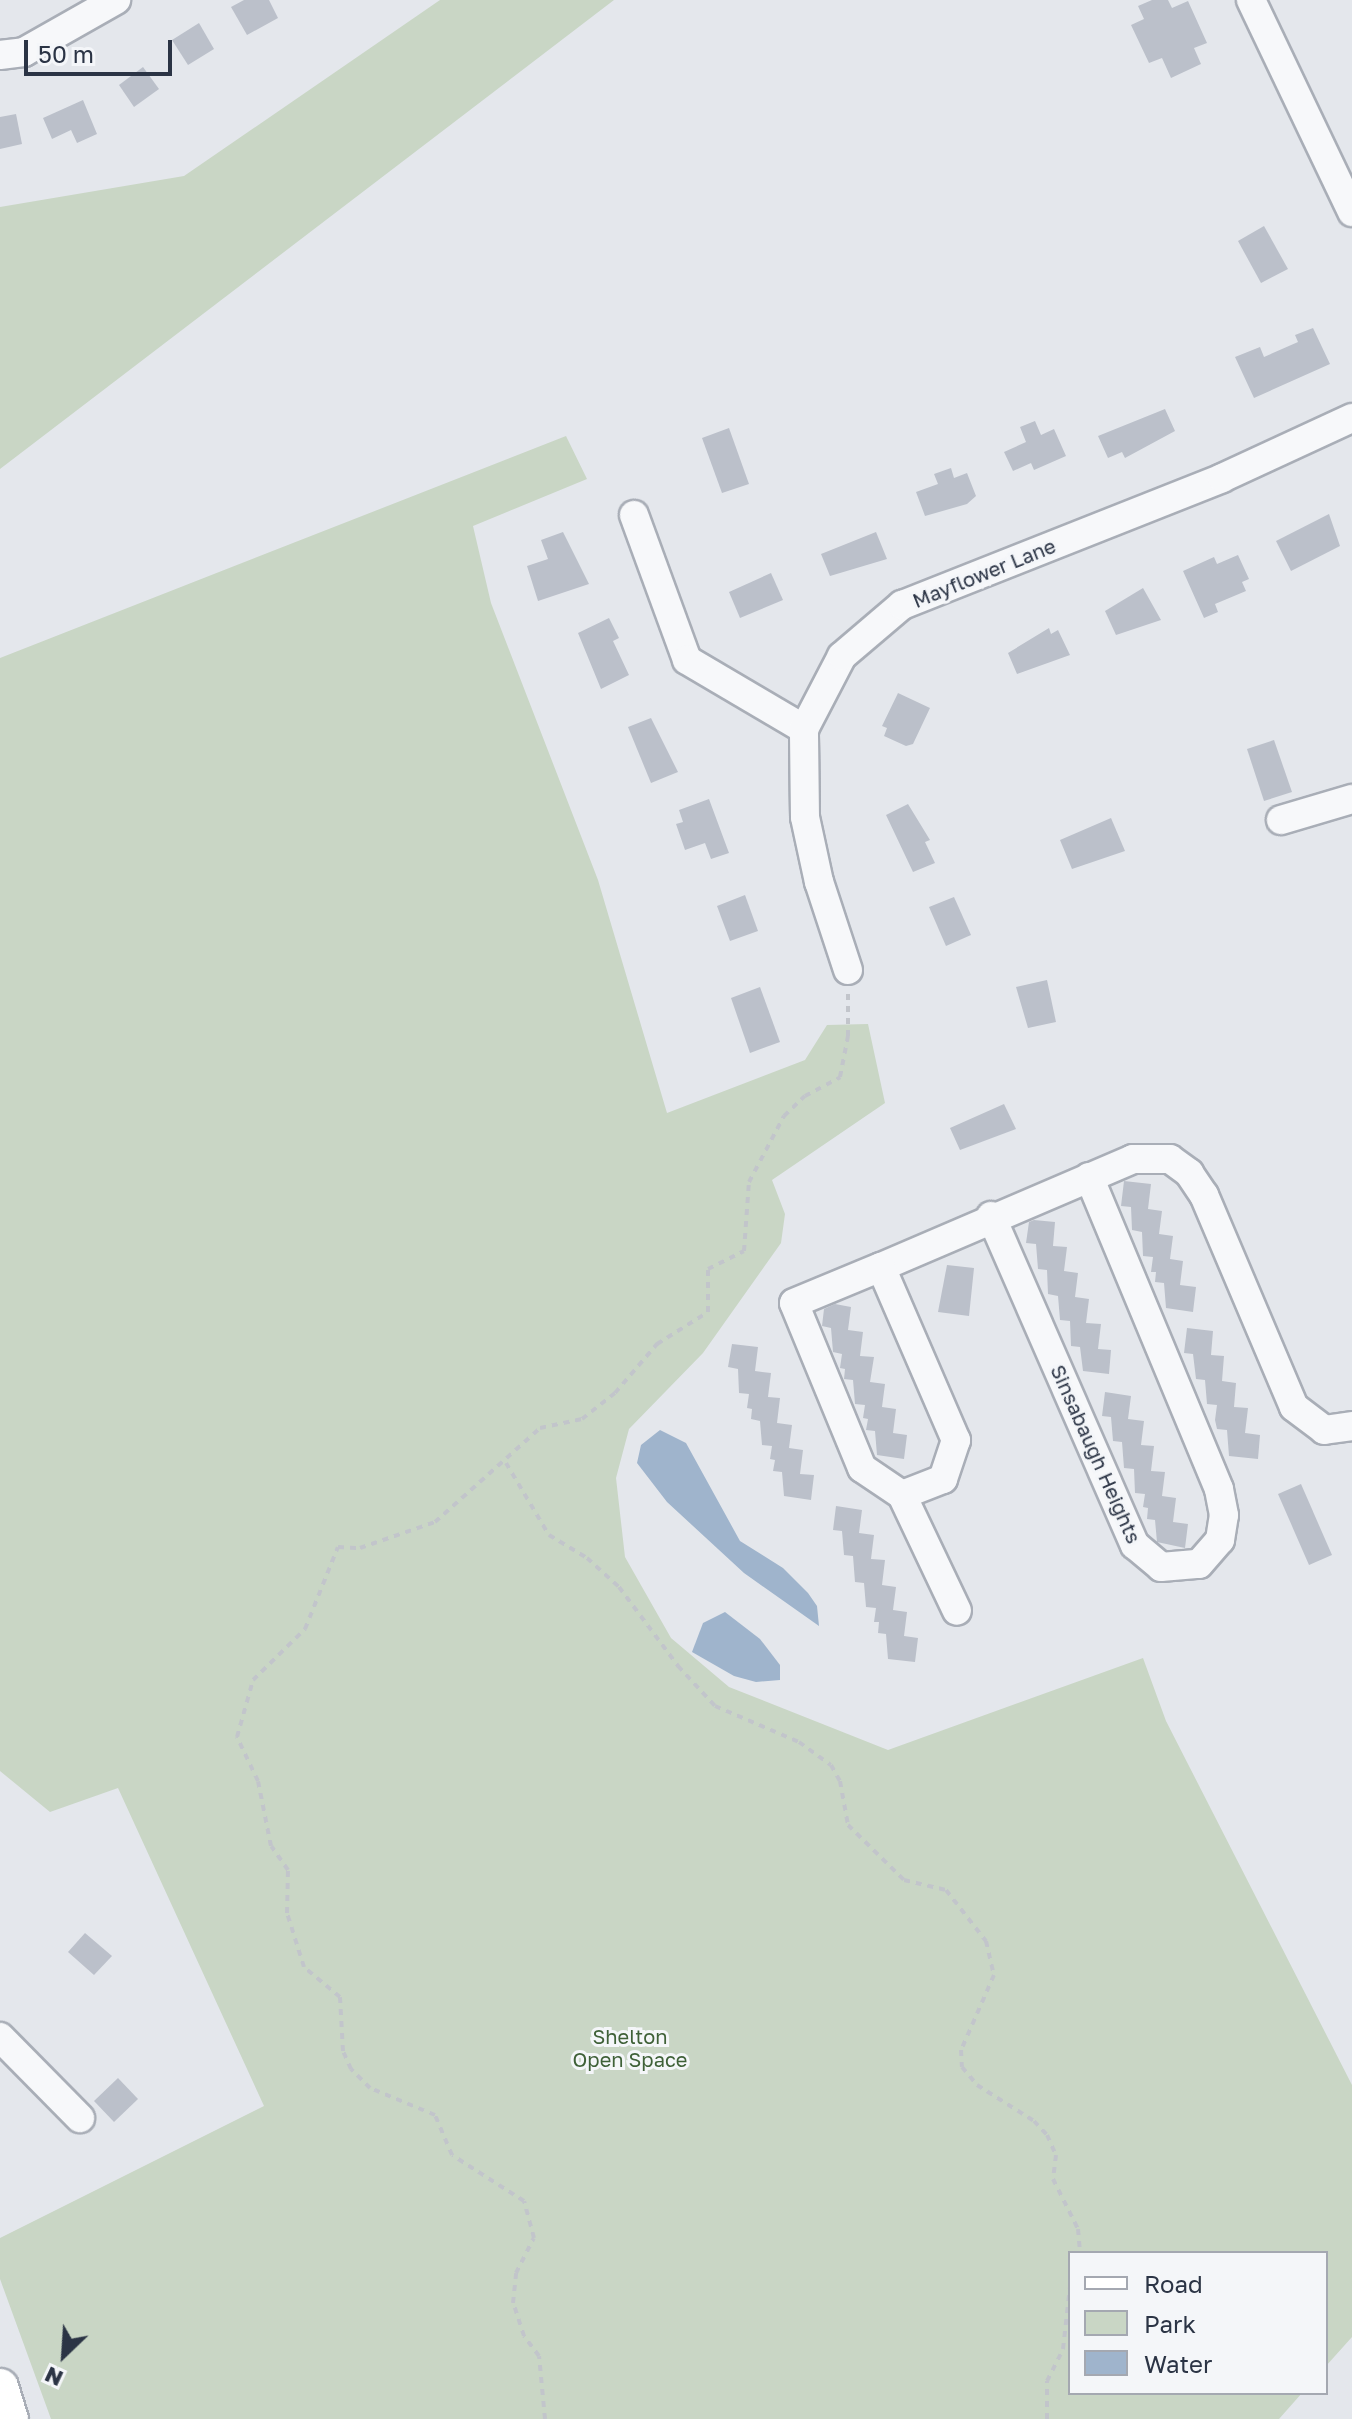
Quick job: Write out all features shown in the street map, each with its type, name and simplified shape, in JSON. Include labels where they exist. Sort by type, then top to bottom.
[{"type":"main road","points":[[0,2387],[10,2419]]},
{"type":"street","points":[[0,55],[24,52],[116,0]]},
{"type":"street","points":[[1251,0],[1352,212]]},
{"type":"street","name":"Mayflower Lane","points":[[848,970],[819,882],[805,817],[804,729],[842,656],[902,605],[1222,478],[1352,418]]},
{"type":"street","points":[[634,515],[687,660],[804,729]]},
{"type":"street","points":[[1281,820],[1352,799]]},
{"type":"street","points":[[957,1611],[902,1495],[862,1468],[794,1303],[991,1216],[1089,1177],[1148,1155],[1170,1159],[1189,1173],[1204,1195],[1294,1407],[1324,1430],[1352,1426]]},
{"type":"street","name":"Sinsabaugh Heights","points":[[991,1216],[1135,1545],[1161,1567],[1199,1564],[1220,1540],[1224,1515],[1219,1489],[1089,1177]]},
{"type":"street","points":[[881,1267],[956,1440],[943,1479],[902,1495]]},
{"type":"street","points":[[2,2040],[80,2118]]},
{"type":"path","points":[[545,2419],[539,2356],[524,2336],[513,2303],[516,2273],[534,2238],[524,2201],[452,2155],[435,2115],[370,2088],[351,2069],[343,2051],[340,1997],[304,1967],[302,1946],[287,1913],[288,1870],[271,1846],[258,1781],[237,1737],[253,1680],[305,1629],[338,1547],[360,1548],[435,1522],[506,1463],[540,1428],[582,1419],[615,1393],[657,1344],[708,1312],[708,1269],[744,1251],[749,1182],[784,1116],[805,1096],[840,1077],[848,1036],[848,970]]},
{"type":"path","points":[[506,1463],[549,1535],[587,1558],[619,1587],[678,1666],[715,1706],[799,1742],[831,1765],[840,1781],[848,1825],[904,1880],[946,1890],[986,1941],[994,1975],[961,2050],[962,2067],[977,2085],[1034,2121],[1047,2135],[1056,2155],[1053,2179],[1078,2229],[1080,2251]]},
{"type":"path","points":[[1047,2419],[1047,2381],[1063,2349],[1068,2305]]},
{"type":"green space","points":[[440,0],[614,0],[0,469],[0,207],[184,176]]},
{"type":"green space","name":"Shelton Open Space","points":[[566,436],[587,479],[473,526],[491,603],[598,880],[667,1113],[805,1060],[827,1025],[868,1024],[885,1103],[772,1180],[785,1214],[781,1243],[703,1353],[629,1429],[616,1478],[625,1557],[671,1638],[729,1687],[888,1750],[1143,1658],[1166,1721],[1352,2085],[1352,2337],[1328,2364],[1328,2251],[1068,2251],[1068,2395],[1300,2395],[1279,2419],[51,2419],[0,2279],[0,2238],[264,2106],[118,1788],[50,1812],[0,1771],[0,658]]},
{"type":"water","points":[[660,1430],[686,1443],[740,1541],[783,1568],[808,1593],[817,1606],[819,1626],[744,1573],[667,1502],[637,1463],[641,1445]]},
{"type":"water","points":[[725,1612],[760,1639],[780,1665],[780,1680],[756,1682],[734,1676],[692,1652],[703,1623]]},
{"type":"building","points":[[244,0],[269,0],[278,18],[247,35],[231,7]]},
{"type":"building","points":[[1152,0],[1168,0],[1172,8],[1188,1],[1207,43],[1194,48],[1201,64],[1171,78],[1162,58],[1149,63],[1131,25],[1144,19],[1138,6]]},
{"type":"building","points":[[199,23],[214,49],[188,65],[172,40]]},
{"type":"building","points":[[143,67],[159,89],[134,107],[119,85]]},
{"type":"building","points":[[83,100],[97,134],[77,143],[71,130],[52,139],[43,118]]},
{"type":"building","points":[[16,114],[22,144],[0,149],[0,117]]},
{"type":"building","points":[[1264,226],[1288,269],[1261,283],[1238,241]]},
{"type":"building","points":[[1313,328],[1330,364],[1254,398],[1235,357],[1260,347],[1264,357],[1298,342],[1295,335]]},
{"type":"building","points":[[1165,409],[1175,431],[1125,458],[1122,452],[1108,458],[1098,436]]},
{"type":"building","points":[[1035,421],[1041,435],[1054,429],[1066,456],[1034,470],[1031,463],[1013,471],[1004,452],[1026,442],[1020,427]]},
{"type":"building","points":[[729,428],[749,484],[722,493],[702,438]]},
{"type":"building","points":[[951,468],[954,478],[967,473],[976,496],[967,504],[925,516],[916,492],[938,484],[934,474]]},
{"type":"building","points":[[1329,514],[1340,546],[1291,571],[1276,541]]},
{"type":"building","points":[[563,532],[589,584],[538,601],[527,566],[548,559],[541,540]]},
{"type":"building","points":[[876,532],[887,559],[830,576],[821,554]]},
{"type":"building","points":[[1238,555],[1249,579],[1242,582],[1246,591],[1215,604],[1218,612],[1204,618],[1183,571],[1214,557],[1217,564]]},
{"type":"building","points":[[771,573],[783,600],[740,618],[729,592]]},
{"type":"building","points":[[1143,588],[1161,620],[1116,635],[1105,611]]},
{"type":"building","points":[[609,618],[619,638],[613,641],[629,675],[601,689],[578,633]]},
{"type":"building","points":[[1049,628],[1051,634],[1058,630],[1070,655],[1017,674],[1008,653]]},
{"type":"building","points":[[898,693],[930,708],[913,744],[906,746],[884,736],[887,728],[882,726]]},
{"type":"building","points":[[651,718],[678,772],[651,783],[628,727]]},
{"type":"building","points":[[1274,740],[1292,792],[1264,801],[1247,749]]},
{"type":"building","points":[[709,799],[729,853],[711,859],[705,843],[685,850],[676,824],[683,822],[679,810]]},
{"type":"building","points":[[908,804],[930,840],[925,842],[935,863],[913,872],[886,815]]},
{"type":"building","points":[[1111,818],[1125,851],[1072,869],[1060,840]]},
{"type":"building","points":[[745,895],[758,931],[730,941],[717,906]]},
{"type":"building","points":[[954,897],[971,935],[946,946],[929,907]]},
{"type":"building","points":[[1047,980],[1056,1022],[1028,1028],[1016,987]]},
{"type":"building","points":[[760,987],[780,1042],[750,1053],[731,998]]},
{"type":"building","points":[[1004,1104],[1016,1129],[960,1150],[950,1128]]},
{"type":"building","points":[[1124,1181],[1151,1184],[1148,1209],[1162,1211],[1159,1234],[1173,1236],[1170,1259],[1183,1261],[1180,1285],[1196,1287],[1193,1312],[1166,1308],[1164,1283],[1155,1282],[1156,1272],[1151,1272],[1153,1257],[1143,1256],[1142,1232],[1132,1230],[1131,1207],[1121,1206]]},
{"type":"building","points":[[1029,1222],[1055,1222],[1053,1246],[1067,1247],[1064,1271],[1078,1273],[1075,1297],[1089,1299],[1086,1323],[1101,1324],[1098,1349],[1111,1350],[1109,1374],[1083,1371],[1080,1347],[1071,1346],[1070,1321],[1060,1320],[1058,1296],[1048,1294],[1047,1270],[1038,1269],[1036,1244],[1026,1243]]},
{"type":"building","points":[[947,1265],[974,1268],[969,1316],[938,1312]]},
{"type":"building","points":[[835,1304],[851,1307],[848,1330],[863,1332],[860,1356],[874,1357],[870,1382],[885,1384],[882,1407],[896,1409],[893,1433],[907,1435],[904,1459],[877,1455],[875,1431],[866,1430],[868,1419],[863,1418],[865,1405],[855,1404],[853,1380],[844,1379],[845,1369],[840,1368],[842,1354],[833,1352],[831,1328],[822,1326],[824,1309]]},
{"type":"building","points":[[1187,1328],[1213,1331],[1211,1355],[1224,1356],[1222,1381],[1236,1383],[1234,1407],[1248,1408],[1245,1433],[1260,1435],[1258,1459],[1229,1456],[1227,1430],[1217,1429],[1217,1405],[1207,1404],[1205,1380],[1196,1379],[1193,1354],[1184,1353]]},
{"type":"building","points":[[732,1344],[758,1347],[755,1371],[771,1373],[768,1397],[780,1398],[777,1423],[792,1425],[789,1448],[803,1450],[800,1474],[814,1475],[811,1500],[784,1496],[782,1472],[773,1471],[775,1460],[770,1459],[772,1446],[762,1445],[760,1421],[751,1419],[752,1409],[747,1408],[749,1394],[739,1393],[738,1369],[728,1367]]},
{"type":"building","points":[[1105,1392],[1131,1396],[1128,1419],[1144,1421],[1141,1445],[1154,1446],[1151,1471],[1165,1472],[1162,1496],[1176,1498],[1173,1522],[1188,1524],[1185,1548],[1157,1542],[1155,1520],[1147,1519],[1148,1508],[1143,1507],[1145,1494],[1135,1493],[1134,1469],[1124,1468],[1122,1442],[1113,1441],[1111,1417],[1102,1416]]},
{"type":"building","points":[[1301,1484],[1332,1555],[1309,1565],[1278,1494]]},
{"type":"building","points":[[836,1506],[862,1510],[859,1533],[874,1535],[871,1559],[885,1560],[882,1585],[896,1587],[893,1610],[907,1612],[904,1636],[918,1638],[915,1662],[888,1659],[886,1634],[878,1633],[879,1622],[874,1622],[876,1608],[866,1607],[864,1583],[855,1582],[853,1556],[844,1555],[842,1531],[833,1530]]},
{"type":"building","points":[[85,1933],[112,1956],[94,1975],[68,1952]]},
{"type":"building","points":[[118,2078],[138,2099],[114,2122],[94,2101]]}]
